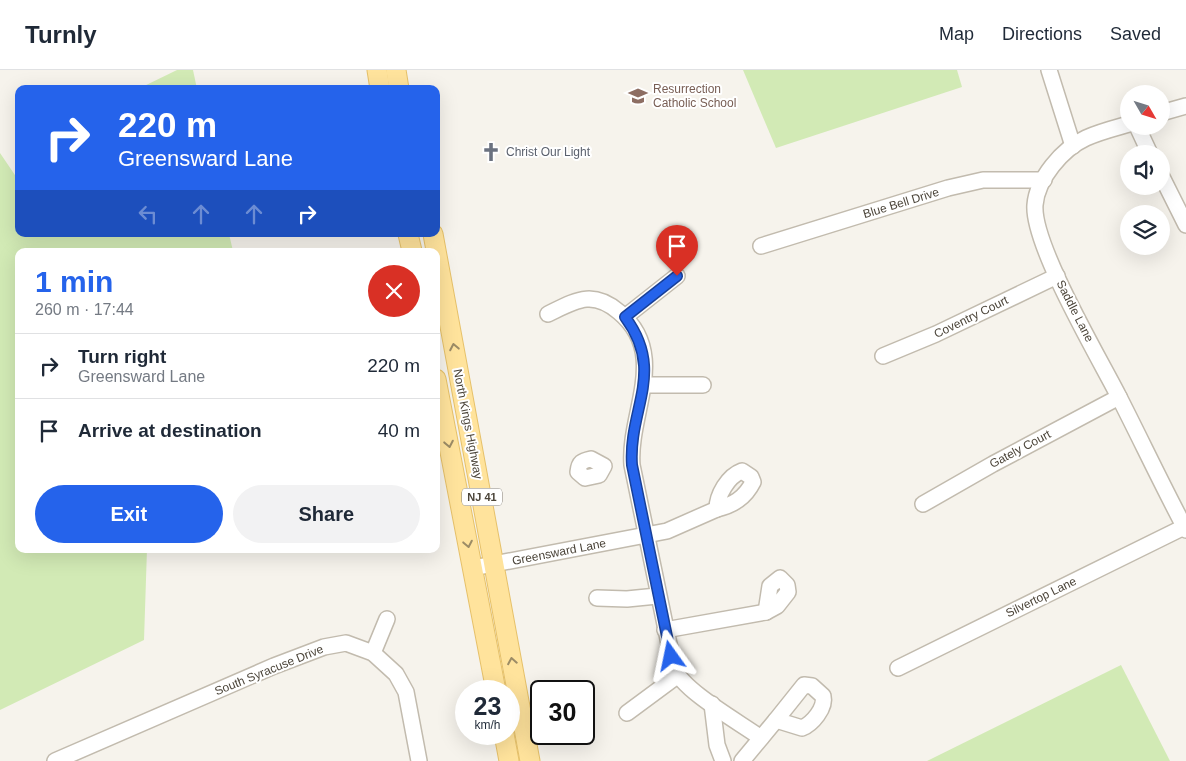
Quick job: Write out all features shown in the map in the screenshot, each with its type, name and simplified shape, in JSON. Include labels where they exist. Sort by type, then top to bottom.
[{"type":"main road","points":[[376,70],[379,85]]},
{"type":"main road","points":[[396,70],[398,85]]},
{"type":"main road","name":"North Kings Highway","points":[[440,277],[530,761]]},
{"type":"main road","name":"North Kings Highway","points":[[440,400],[494,680]]},
{"type":"main road","points":[[506,745],[509,761]]},
{"type":"street","points":[[1049,70],[1073,146]]},
{"type":"street","points":[[1170,110],[1186,106]]},
{"type":"street","name":"Saddle Lane","points":[[1120,127],[1086,138],[1073,146],[1052,167],[1044,180],[1035,206],[1039,230],[1057,276],[1185,528]]},
{"type":"street","name":"Blue Bell Drive","points":[[761,246],[974,182],[983,180],[1044,180]]},
{"type":"street","points":[[1170,194],[1186,225]]},
{"type":"street","points":[[625,317],[677,276]]},
{"type":"street","name":"Coventry Court","points":[[883,356],[936,334],[1057,276]]},
{"type":"street","points":[[548,314],[579,299],[594,298],[612,306],[625,317],[634,330],[641,347],[645,372],[644,385],[630,446],[618,465],[645,536],[657,596],[677,676],[712,704],[762,738]]},
{"type":"street","points":[[644,385],[703,385]]},
{"type":"street","name":"Gately Court","points":[[923,504],[993,464],[1119,397]]},
{"type":"street","name":"Greensward Lane","points":[[472,568],[667,531],[717,509]]},
{"type":"street","name":"Silvertop Lane","points":[[898,668],[1185,528]]},
{"type":"street","points":[[597,598],[627,599],[657,596]]},
{"type":"street","points":[[665,630],[766,612]]},
{"type":"street","points":[[373,653],[387,619]]},
{"type":"street","name":"South Syracuse Drive","points":[[55,761],[274,666],[324,647],[346,643],[360,646],[373,653],[392,669],[406,692],[419,761]]},
{"type":"street","points":[[627,713],[677,676]]},
{"type":"street","points":[[712,704],[721,757]]},
{"type":"street","points":[[742,761],[776,720]]},
{"type":"green space","points":[[177,70],[193,70],[196,85],[146,85]]},
{"type":"green space","points":[[743,70],[957,70],[962,87],[776,148]]},
{"type":"green space","points":[[0,153],[15,175],[15,237],[230,237],[232,248],[15,248],[15,553],[147,553],[144,640],[0,710]]},
{"type":"green space","points":[[1121,665],[1170,761],[927,761]]},
{"type":"place","name":"Resurrection Catholic School","points":[[638,96]]},
{"type":"place","name":"Christ Our Light","points":[[491,152]]},
{"type":"route","points":[[671,656],[657,596],[632,465],[630,446],[643,396],[645,372],[641,347],[634,330],[625,317],[677,276]]}]
